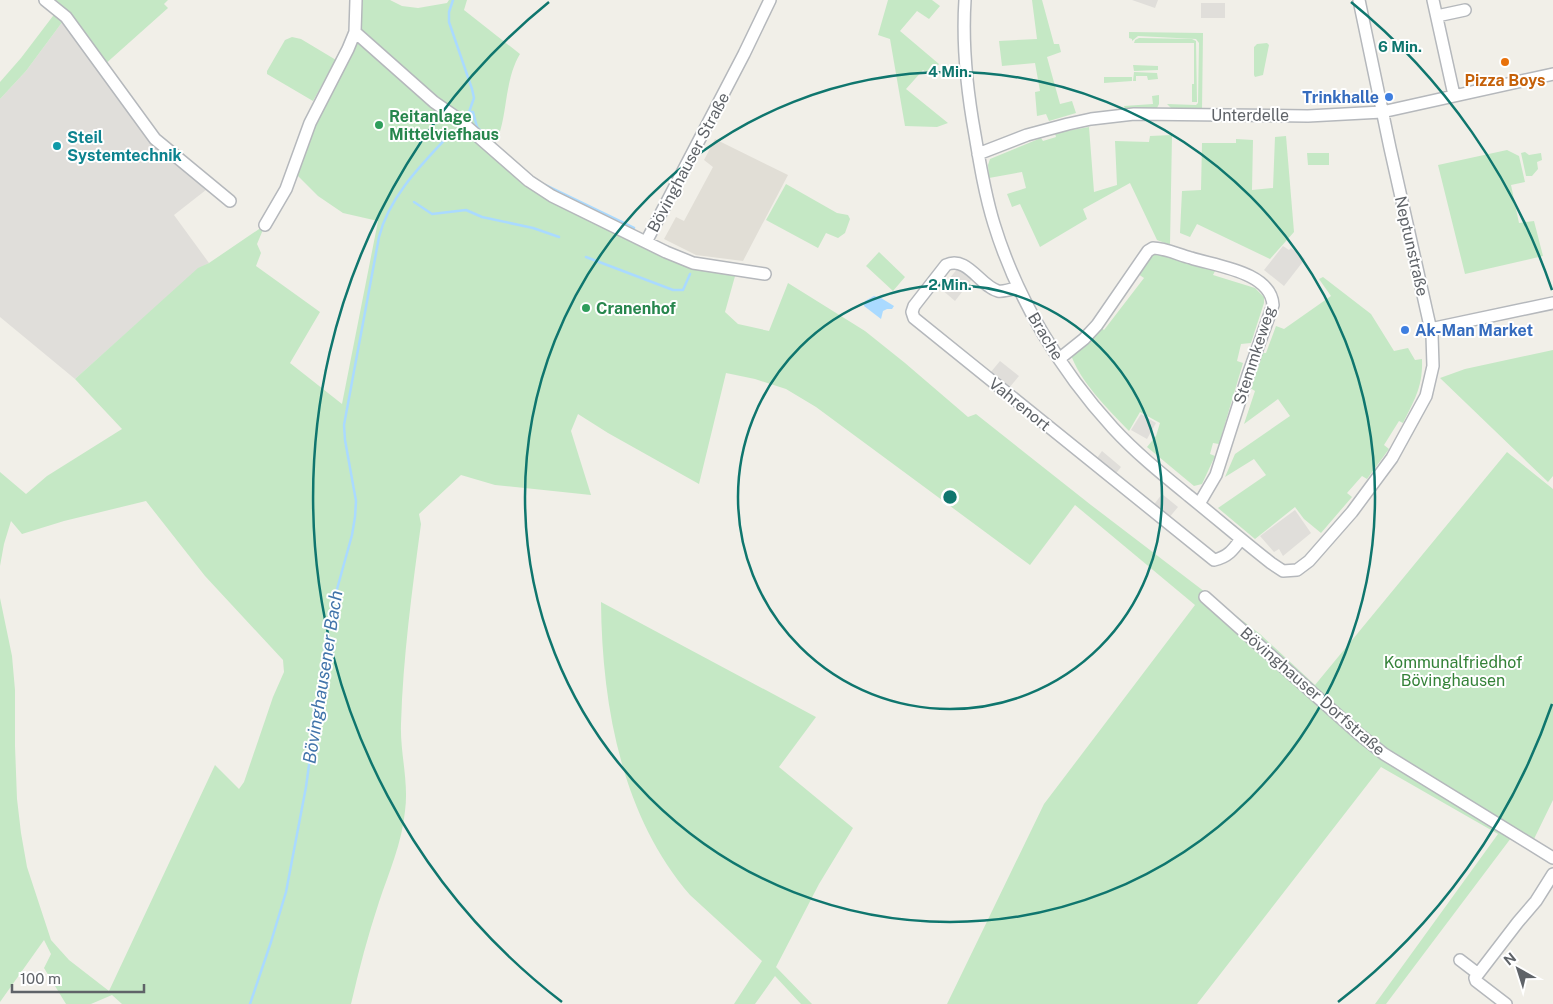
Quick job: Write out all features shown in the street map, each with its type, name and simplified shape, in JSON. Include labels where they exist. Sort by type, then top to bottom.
[{"type":"street","points":[[45,0],[66,17],[155,139],[230,201]]},
{"type":"street","points":[[266,225],[286,189],[310,123],[356,32],[356,0]]},
{"type":"street","name":"Bövinghauser Straße","points":[[356,32],[434,102],[457,118],[528,181],[552,196],[646,242],[770,0]]},
{"type":"street","name":"Brache","points":[[964,0],[963,26],[969,102],[982,176],[995,226],[1018,287],[1059,359],[1093,405],[1113,428],[1152,466],[1283,571],[1298,570]]},
{"type":"street","name":"Neptunstraße","points":[[1298,570],[1309,562],[1352,512],[1392,458],[1426,396],[1433,366],[1430,329],[1359,0]]},
{"type":"street","points":[[1433,0],[1454,95]]},
{"type":"street","points":[[1436,16],[1465,10]]},
{"type":"street","name":"Unterdelle","points":[[978,154],[1027,135],[1068,124],[1134,114],[1308,116],[1382,112],[1553,74]]},
{"type":"street","points":[[646,242],[693,263],[765,274]]},
{"type":"street","name":"Stemmkeweg","points":[[1059,359],[1084,339],[1097,325],[1148,252],[1153,248],[1247,274],[1266,288],[1272,296],[1273,305],[1252,363],[1216,476],[1199,504]]},
{"type":"street","name":"Vahrenort","points":[[1018,287],[1000,291],[993,289],[960,263],[952,262],[946,264],[914,306],[912,312],[914,318],[1214,560],[1230,554],[1241,539]]},
{"type":"street","points":[[1430,329],[1553,303]]},
{"type":"street","name":"Bövinghauser Dorfstraße","points":[[1205,597],[1360,735],[1384,754],[1553,858]]},
{"type":"street","points":[[1506,1004],[1476,981],[1475,978],[1477,973],[1536,902],[1553,874]]},
{"type":"street","points":[[1460,960],[1477,973]]},
{"type":"shaded area","points":[[1132,0],[1158,0],[1155,8]]},
{"type":"shaded area","points":[[1201,3],[1225,3],[1225,18],[1201,18]]},
{"type":"shaded area","points":[[66,17],[155,139],[211,186],[174,215],[209,263],[198,269],[75,379],[0,317],[0,99],[26,71]]},
{"type":"shaded area","points":[[715,139],[788,175],[743,261],[696,255],[664,239],[676,217],[684,221],[713,167],[704,160]]},
{"type":"shaded area","points":[[1283,246],[1289,250],[1291,248],[1305,259],[1284,286],[1264,270]]},
{"type":"shaded area","points":[[958,268],[972,279],[955,301],[941,289]]},
{"type":"shaded area","points":[[1000,361],[1019,376],[1009,388],[990,373]]},
{"type":"shaded area","points":[[1141,414],[1156,423],[1147,439],[1131,430]]},
{"type":"shaded area","points":[[1102,451],[1121,467],[1114,476],[1095,461]]},
{"type":"shaded area","points":[[1162,494],[1178,507],[1168,519],[1152,507]]},
{"type":"shaded area","points":[[1295,510],[1311,533],[1283,556],[1279,549],[1274,552],[1260,536]]},
{"type":"green space","points":[[50,0],[168,0],[164,4],[168,8],[103,66],[66,17],[26,71],[0,99],[0,82],[56,12]]},
{"type":"green space","name":"Kommunalfriedhof Bövinghausen","points":[[356,0],[390,0],[402,6],[418,8],[447,3],[449,0],[467,0],[464,10],[520,54],[510,78],[501,128],[492,149],[528,181],[666,252],[737,269],[725,312],[738,324],[769,331],[788,283],[865,331],[968,417],[976,414],[1091,505],[1260,634],[1315,685],[1507,452],[1553,489],[1553,800],[1534,839],[1481,807],[1477,815],[1511,838],[1386,1004],[1375,1004],[1498,834],[1381,767],[1197,1004],[947,1004],[1044,804],[1195,605],[1075,505],[1030,565],[816,407],[786,389],[755,379],[726,373],[699,484],[578,414],[571,431],[591,495],[495,485],[461,475],[419,514],[421,524],[408,624],[402,699],[401,735],[406,789],[403,823],[395,857],[367,940],[351,1004],[122,1004],[112,995],[91,1004],[66,1004],[44,968],[51,954],[44,940],[0,1002],[0,598],[12,656],[15,690],[17,799],[27,867],[51,940],[69,960],[109,991],[215,765],[239,789],[244,782],[273,697],[284,672],[283,660],[205,576],[146,501],[64,521],[22,534],[11,521],[0,566],[0,472],[26,494],[47,476],[122,429],[75,379],[198,268],[209,263],[265,225],[257,244],[261,253],[256,266],[320,312],[290,363],[342,404],[378,221],[343,213],[318,196],[293,171],[348,49]]},
{"type":"green space","points":[[888,0],[932,0],[940,6],[929,19],[917,11],[900,31],[939,64],[930,75],[923,70],[906,89],[948,123],[937,127],[905,126],[890,39],[878,35]]},
{"type":"green space","points":[[1032,0],[1042,0],[1054,44],[1059,44],[1061,52],[1047,57],[1060,104],[1072,101],[1076,113],[1049,121],[1046,114],[1037,116],[1035,92],[1040,91],[1035,63],[1002,66],[999,41],[1037,39]]},
{"type":"green space","points":[[1129,32],[1203,33],[1202,110],[1171,108],[1167,104],[1196,105],[1198,103],[1199,43],[1196,39],[1138,36],[1132,41],[1129,38]]},
{"type":"green space","points":[[292,37],[301,39],[336,60],[313,101],[267,74],[285,40]]},
{"type":"green space","points":[[1139,38],[1192,39],[1196,41],[1197,102],[1192,102],[1194,43],[1134,43]]},
{"type":"green space","points":[[1267,43],[1269,45],[1263,75],[1255,77],[1254,47],[1257,44]]},
{"type":"green space","points":[[1133,65],[1158,66],[1158,70],[1134,71]]},
{"type":"green space","points":[[1134,72],[1157,73],[1158,79],[1148,80],[1147,76],[1136,76],[1136,81],[1133,81]]},
{"type":"green space","points":[[1104,77],[1132,77],[1132,81],[1104,83]]},
{"type":"green space","points":[[1159,95],[1157,108],[1125,109],[1124,106],[1153,104],[1152,96]]},
{"type":"green space","points":[[1089,127],[1094,192],[1117,185],[1115,141],[1149,142],[1150,136],[1172,135],[1170,245],[1157,240],[1130,183],[1083,209],[1087,219],[1040,247],[1020,204],[1012,207],[1007,194],[1026,188],[1022,172],[989,178],[988,165],[990,159],[1041,138],[1043,141],[1056,137],[1055,133]]},
{"type":"green space","points":[[1286,136],[1294,232],[1270,259],[1197,224],[1190,237],[1180,233],[1182,191],[1201,190],[1202,143],[1236,143],[1236,139],[1253,140],[1252,190],[1273,188],[1275,137]]},
{"type":"green space","points":[[1507,150],[1519,156],[1525,182],[1511,185],[1519,223],[1534,221],[1543,256],[1465,274],[1438,165]]},
{"type":"green space","points":[[1525,152],[1529,155],[1541,153],[1542,160],[1537,162],[1538,169],[1532,176],[1526,176],[1521,153]]},
{"type":"green space","points":[[1307,153],[1329,153],[1329,165],[1308,165]]},
{"type":"green space","points":[[786,184],[837,213],[848,215],[850,219],[845,233],[838,238],[826,233],[818,248],[766,220]]},
{"type":"green space","points":[[879,252],[905,277],[893,291],[866,266]]},
{"type":"green space","points":[[1158,252],[1216,269],[1213,275],[1255,288],[1264,297],[1264,303],[1251,343],[1241,344],[1237,361],[1243,363],[1219,444],[1213,443],[1210,454],[1215,456],[1202,484],[1194,486],[1147,447],[1156,436],[1160,423],[1140,412],[1129,431],[1087,384],[1074,363],[1070,352],[1100,327],[1104,330],[1144,278],[1138,274],[1149,256]]},
{"type":"green space","points":[[1323,277],[1371,314],[1394,351],[1408,348],[1415,360],[1422,359],[1420,385],[1403,423],[1399,421],[1384,445],[1389,449],[1367,479],[1362,476],[1347,493],[1352,497],[1321,533],[1304,519],[1295,507],[1255,539],[1218,508],[1266,475],[1254,459],[1225,477],[1235,454],[1290,416],[1278,399],[1244,424],[1255,391],[1247,386],[1258,353],[1266,353],[1276,326],[1284,329],[1331,296],[1319,279]]},
{"type":"green space","points":[[1553,350],[1553,476],[1548,482],[1440,378],[1465,369]]},
{"type":"green space","points":[[601,602],[816,717],[779,767],[853,828],[819,884],[776,967],[812,1004],[801,1004],[775,976],[755,1004],[734,1004],[762,961],[690,895],[666,864],[647,830],[632,794],[620,757],[611,718],[602,641]]},
{"type":"water","points":[[874,296],[894,306],[892,309],[883,311],[881,319],[864,306],[865,301]]},
{"type":"waterway","name":"Bövinghausener Bach","points":[[453,0],[449,12],[449,22],[472,89],[474,98],[469,112],[473,112],[477,127],[489,139]]},
{"type":"waterway","name":"Bövinghausener Bach","points":[[250,1004],[286,892],[306,787],[329,618],[352,535],[356,501],[344,425],[379,237],[391,208],[408,181],[452,132]]},
{"type":"waterway","points":[[545,185],[634,228]]},
{"type":"waterway","points":[[414,202],[432,214],[466,210],[482,217],[533,228],[559,237]]},
{"type":"waterway","points":[[586,257],[673,290],[683,290],[690,274]]},
{"type":"place","name":"Pizza Boys","points":[[1505,62]]},
{"type":"place","name":"Trinkhalle","points":[[1389,97]]},
{"type":"place","name":"Reitanlage Mittelviefhaus","points":[[379,125]]},
{"type":"place","name":"Steil Systemtechnik","points":[[57,146]]},
{"type":"place","name":"Cranenhof","points":[[586,308]]},
{"type":"place","name":"Ak-Man Market","points":[[1405,330]]}]
